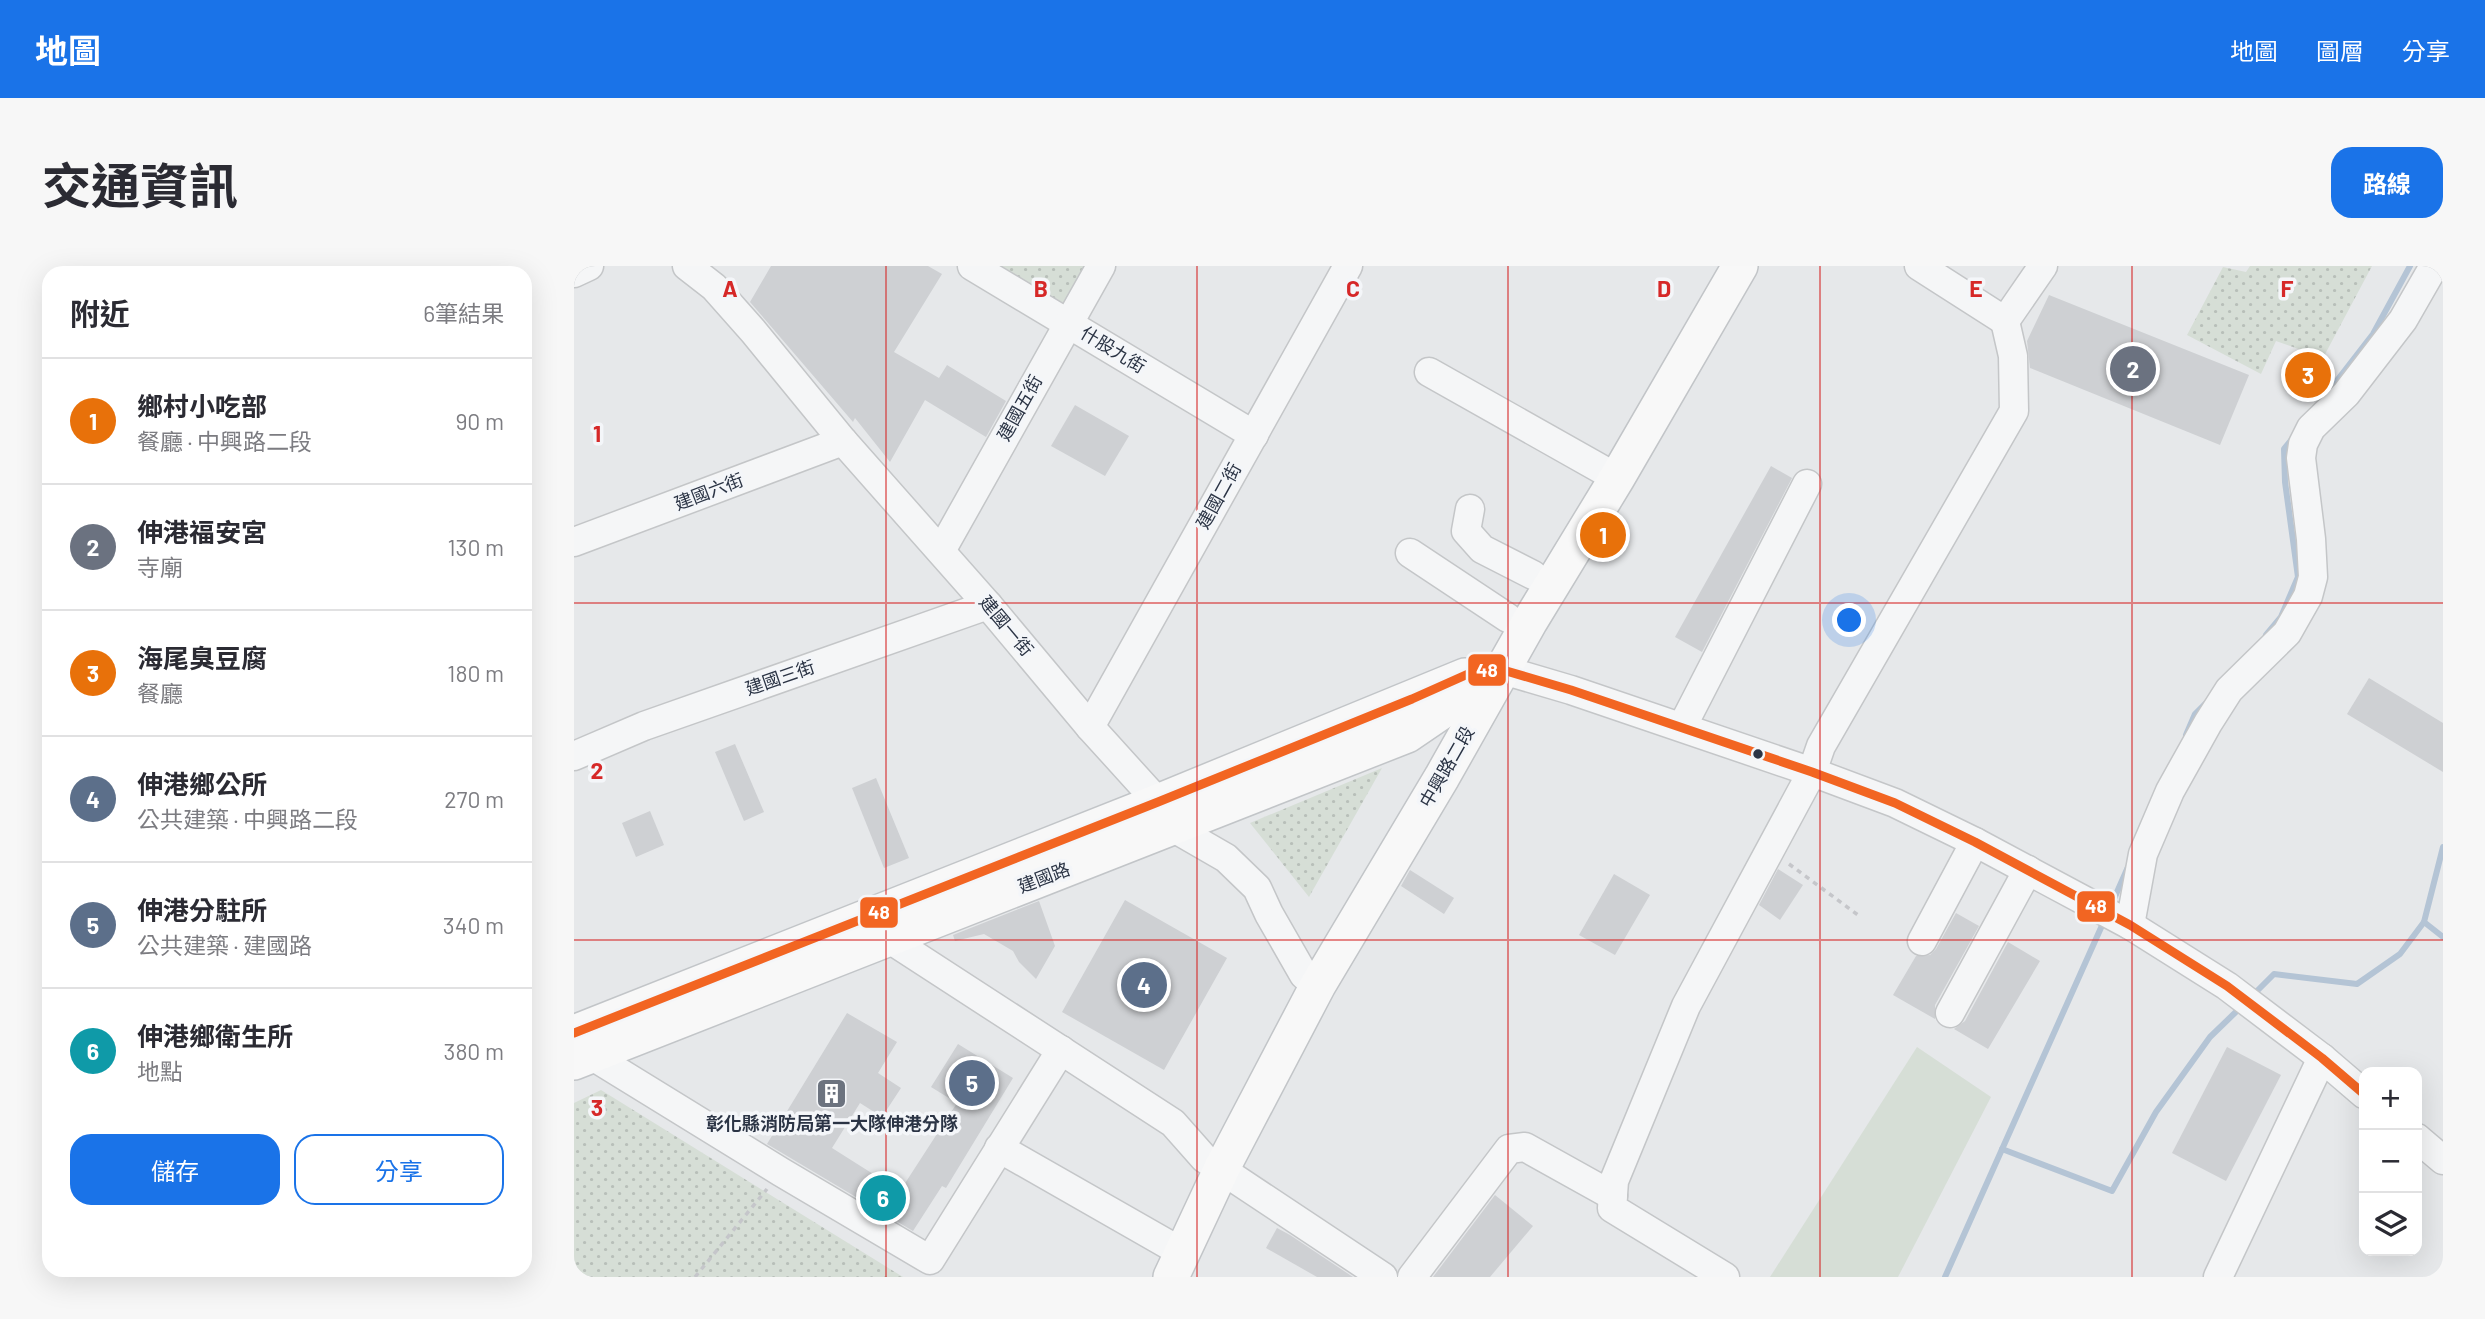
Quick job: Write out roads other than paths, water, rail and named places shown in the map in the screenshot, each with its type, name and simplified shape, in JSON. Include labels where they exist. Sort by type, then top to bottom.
[{"type":"main road","name":"中興路二段","points":[[1311,980],[1442,777],[1508,618],[1533,575],[1607,472],[1715,266]]},
{"type":"main road","name":"中興路二段","points":[[1147,1277],[1172,1257],[1213,1163],[1311,980],[1481,679],[1607,472],[1740,266]]},
{"type":"main road","name":"建國路","points":[[580,1050],[1166,815],[1407,735],[1481,679]]},
{"type":"main road","name":"建國路","points":[[580,1050],[888,938],[1166,815]]},
{"type":"street","points":[[574,273],[589,266]]},
{"type":"street","name":"建國一街","points":[[687,266],[714,287],[843,441],[988,605],[1166,815],[1226,858],[1257,888],[1269,915],[1311,980]]},
{"type":"street","name":"什股九街","points":[[972,266],[1254,435]]},
{"type":"street","name":"建國五街","points":[[941,551],[1101,266]]},
{"type":"street","name":"建國二街","points":[[1090,727],[1348,266]]},
{"type":"street","points":[[1725,1277],[1612,1208],[1614,1181],[1686,1006],[1812,772],[1821,746],[2014,411],[2013,356],[2005,321],[1919,266]]},
{"type":"street","points":[[2005,321],[2043,266]]},
{"type":"street","points":[[2130,925],[2143,854],[2170,791],[2229,690],[2287,633],[2308,596],[2312,577],[2311,539],[2301,458],[2303,444],[2311,428],[2346,394],[2403,320],[2434,266]]},
{"type":"street","points":[[1429,372],[1607,472]]},
{"type":"street","name":"建國六街","points":[[574,542],[843,441]]},
{"type":"street","points":[[1682,727],[1807,484]]},
{"type":"street","points":[[1470,509],[1466,531],[1482,549],[1533,575]]},
{"type":"street","points":[[1410,553],[1508,618]]},
{"type":"street","name":"建國三街","points":[[574,756],[644,726],[988,605]]},
{"type":"street","points":[[1481,679],[1571,690],[1895,803],[1975,842],[2130,925],[2227,986],[2359,1090]]},
{"type":"street","points":[[1922,941],[1975,842]]},
{"type":"street","points":[[1950,1013],[2028,870]]},
{"type":"street","points":[[888,938],[1173,1123],[1213,1163],[1383,1277]]},
{"type":"street","points":[[580,1050],[930,1260],[1060,1049]]},
{"type":"street","points":[[2218,1277],[2322,1058]]},
{"type":"street","points":[[2422,1142],[2443,1160]]},
{"type":"street","points":[[1412,1277],[1508,1149],[1525,1147],[1613,1196]]},
{"type":"street","points":[[999,1148],[1172,1257]]},
{"type":"waterway","points":[[2325,396],[2373,334],[2410,266]]},
{"type":"waterway","points":[[2266,635],[2281,617],[2298,577],[2285,482],[2284,449],[2293,438]]},
{"type":"waterway","points":[[2186,735],[2195,714],[2206,703]]},
{"type":"waterway","points":[[2443,847],[2424,922],[2443,937]]},
{"type":"waterway","points":[[2110,908],[2128,867]]},
{"type":"waterway","points":[[1945,1277],[2104,921]]},
{"type":"waterway","points":[[2252,996],[2274,974],[2357,984],[2400,954],[2424,922]]},
{"type":"waterway","points":[[2002,1149],[2112,1191],[2156,1112],[2210,1037],[2242,1006]]},
{"type":"place","name":"伸港福安宮","points":[[2133,369]]},
{"type":"place","name":"海尾臭豆腐","points":[[2308,375]]},
{"type":"place","name":"鄉村小吃部","points":[[1603,535]]},
{"type":"place","name":"伸港鄉公所","points":[[1144,985]]},
{"type":"place","name":"伸港分駐所","points":[[972,1083]]},
{"type":"place","name":"彰化縣消防局第一大隊伸港分隊","points":[[832,1093]]},
{"type":"place","name":"伸港鄉衛生所","points":[[883,1198]]}]
